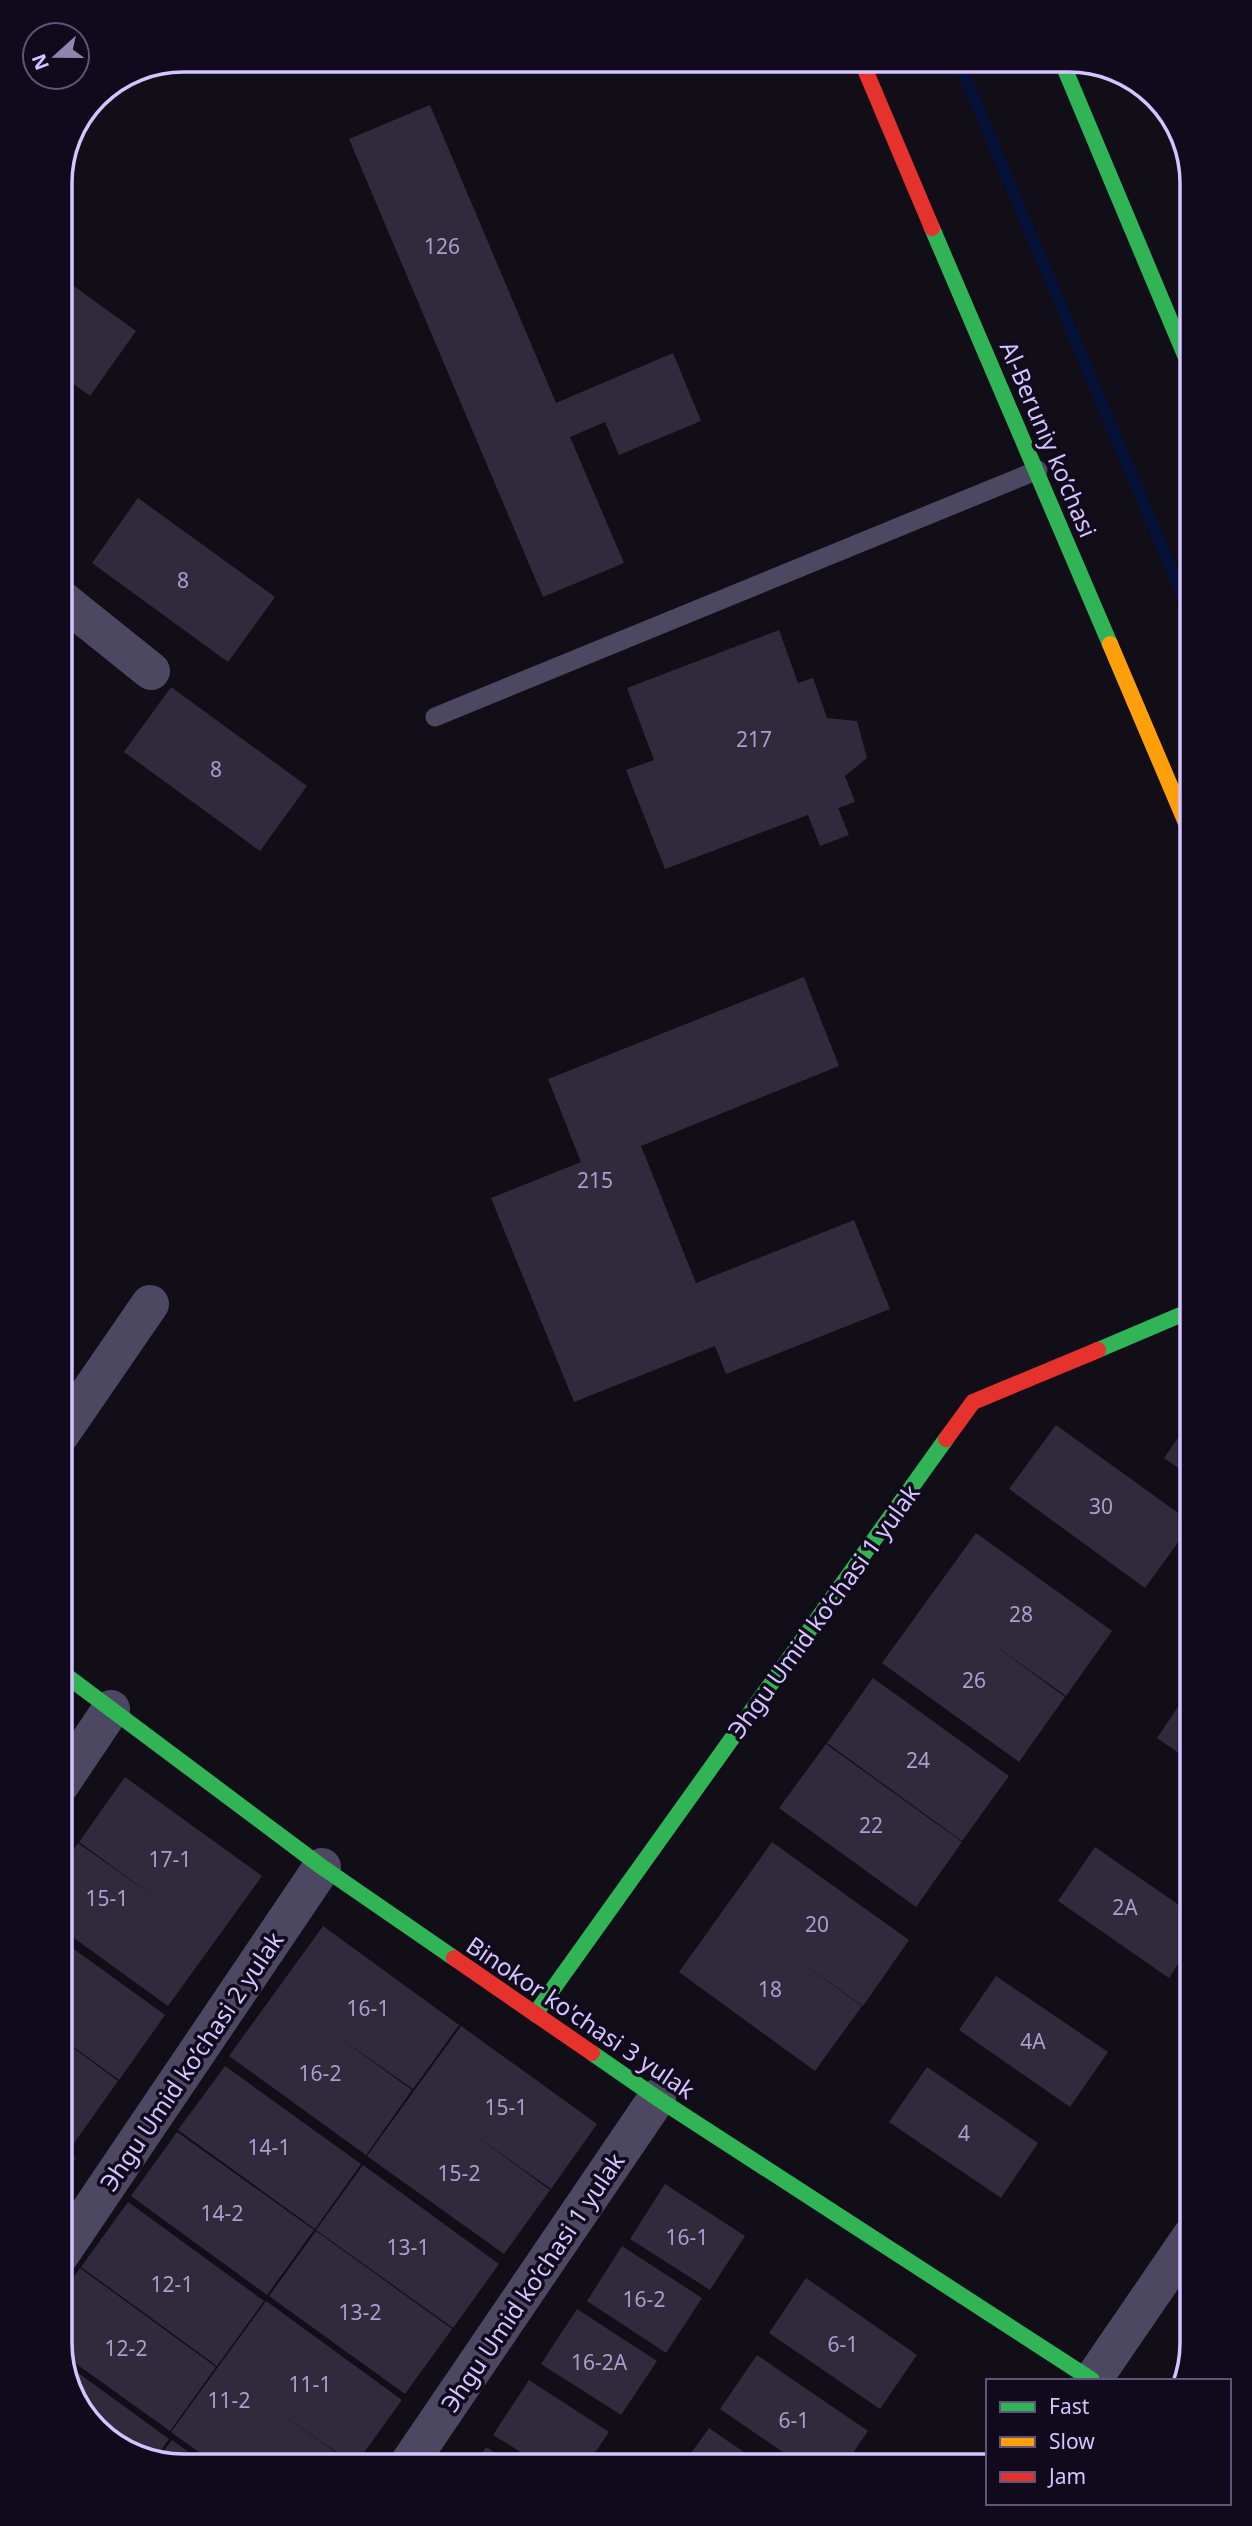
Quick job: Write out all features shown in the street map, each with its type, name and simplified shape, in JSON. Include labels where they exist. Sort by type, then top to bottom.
[{"type":"street","name":"Al-Beruniy ko’chasi","points":[[866,72],[1180,808]]},
{"type":"street","points":[[1066,72],[1180,343]]},
{"type":"street","points":[[72,608],[151,671]]},
{"type":"street","points":[[72,1418],[150,1304]]},
{"type":"street","name":"Эhgu Umid ko’chasi 1 yulak","points":[[535,2014],[973,1402],[1180,1315]]},
{"type":"street","name":"Binokor ko'chasi 3 yulak","points":[[72,1680],[322,1867],[657,2098],[1090,2379]]},
{"type":"street","points":[[72,1768],[111,1709]]},
{"type":"street","name":"Эhgu Umid ko’chasi 2 yulak","points":[[72,2237],[322,1867]]},
{"type":"street","name":"Эhgu Umid ko’chasi 1 yulak","points":[[415,2454],[657,2098]]},
{"type":"street","points":[[1093,2379],[1180,2252]]},
{"type":"lane","points":[[435,717],[1038,470]]},
{"type":"building","points":[[430,105],[556,403],[673,353],[701,421],[619,455],[605,422],[570,437],[624,563],[543,597],[349,139]]},
{"type":"building","points":[[72,285],[136,331],[90,396],[72,383]]},
{"type":"building","points":[[138,498],[275,597],[228,662],[92,563]]},
{"type":"building","points":[[779,630],[798,683],[813,678],[827,718],[857,721],[867,758],[845,776],[855,802],[838,808],[849,835],[820,846],[808,815],[665,869],[626,770],[654,760],[627,688]]},
{"type":"building","points":[[171,687],[307,786],[260,851],[124,752]]},
{"type":"building","points":[[804,977],[839,1066],[641,1146],[696,1283],[854,1220],[890,1309],[726,1374],[715,1346],[574,1402],[491,1198],[581,1162],[548,1079]]},
{"type":"building","points":[[1056,1425],[1180,1514],[1180,1540],[1145,1588],[1009,1489]]},
{"type":"building","points":[[1180,1435],[1180,1469],[1164,1458]]},
{"type":"building","points":[[976,1533],[1112,1631],[1066,1696],[987,1640],[1065,1697],[1019,1762],[882,1663]]},
{"type":"building","points":[[873,1678],[1009,1776],[962,1841],[827,1743]]},
{"type":"building","points":[[1180,1704],[1180,1754],[1157,1738]]},
{"type":"building","points":[[826,1744],[962,1842],[916,1907],[779,1808]]},
{"type":"building","points":[[125,1777],[262,1876],[168,2006],[72,1937],[72,1852],[78,1843],[157,1899],[79,1842]]},
{"type":"building","points":[[772,1842],[909,1940],[863,2006],[784,1950],[862,2006],[815,2071],[679,1972]]},
{"type":"building","points":[[1095,1847],[1180,1906],[1180,1961],[1169,1978],[1058,1901]]},
{"type":"building","points":[[323,1926],[459,2025],[413,2089],[334,2034],[412,2090],[366,2155],[229,2056]]},
{"type":"building","points":[[72,1948],[165,2015],[119,2080],[72,2046]]},
{"type":"building","points":[[996,1976],[1108,2052],[1070,2107],[959,2030]]},
{"type":"building","points":[[461,2026],[597,2124],[551,2189],[472,2133],[550,2190],[504,2254],[367,2156]]},
{"type":"building","points":[[72,2047],[118,2081],[72,2146]]},
{"type":"building","points":[[225,2066],[361,2164],[315,2229],[178,2130]]},
{"type":"building","points":[[927,2067],[1038,2143],[1001,2198],[889,2122]]},
{"type":"building","points":[[177,2132],[314,2230],[267,2295],[131,2196]]},
{"type":"building","points":[[363,2165],[499,2264],[453,2328],[316,2230]]},
{"type":"building","points":[[665,2184],[745,2236],[710,2290],[630,2239]]},
{"type":"building","points":[[128,2202],[264,2301],[217,2366],[81,2267]]},
{"type":"building","points":[[316,2231],[452,2329],[405,2394],[269,2296]]},
{"type":"building","points":[[622,2246],[702,2298],[666,2353],[587,2301]]},
{"type":"building","points":[[80,2268],[216,2367],[170,2431],[74,2362],[72,2280]]},
{"type":"building","points":[[806,2278],[917,2355],[880,2409],[769,2333]]},
{"type":"building","points":[[266,2301],[402,2400],[363,2454],[339,2454],[276,2410],[338,2454],[201,2454],[171,2432]]},
{"type":"building","points":[[577,2309],[657,2361],[621,2415],[541,2364]]},
{"type":"building","points":[[757,2355],[868,2431],[852,2454],[786,2454],[720,2409]]},
{"type":"building","points":[[76,2371],[169,2439],[160,2451],[140,2446],[115,2431],[104,2422],[87,2399]]},
{"type":"building","points":[[529,2380],[609,2432],[594,2454],[524,2454],[493,2435]]},
{"type":"building","points":[[709,2428],[747,2454],[691,2454]]},
{"type":"building","points":[[172,2440],[191,2454],[175,2454],[163,2452]]},
{"type":"building","points":[[486,2447],[497,2454],[482,2454]]},
{"type":"waterway","points":[[963,72],[1180,590]]},
{"type":"traffic: fast","points":[[1066,72],[1180,343]]},
{"type":"traffic: fast","points":[[932,228],[1110,644]]},
{"type":"traffic: fast","points":[[1098,1350],[1180,1315]]},
{"type":"traffic: fast","points":[[535,2014],[946,1439]]},
{"type":"traffic: fast","points":[[72,1680],[322,1867],[454,1958]]},
{"type":"traffic: fast","points":[[592,2053],[1090,2379]]},
{"type":"traffic: slow","points":[[1110,644],[1180,809]]},
{"type":"traffic: jam","points":[[866,72],[932,228]]},
{"type":"traffic: jam","points":[[946,1439],[973,1402],[1098,1350]]},
{"type":"traffic: jam","points":[[454,1958],[592,2053]]}]
